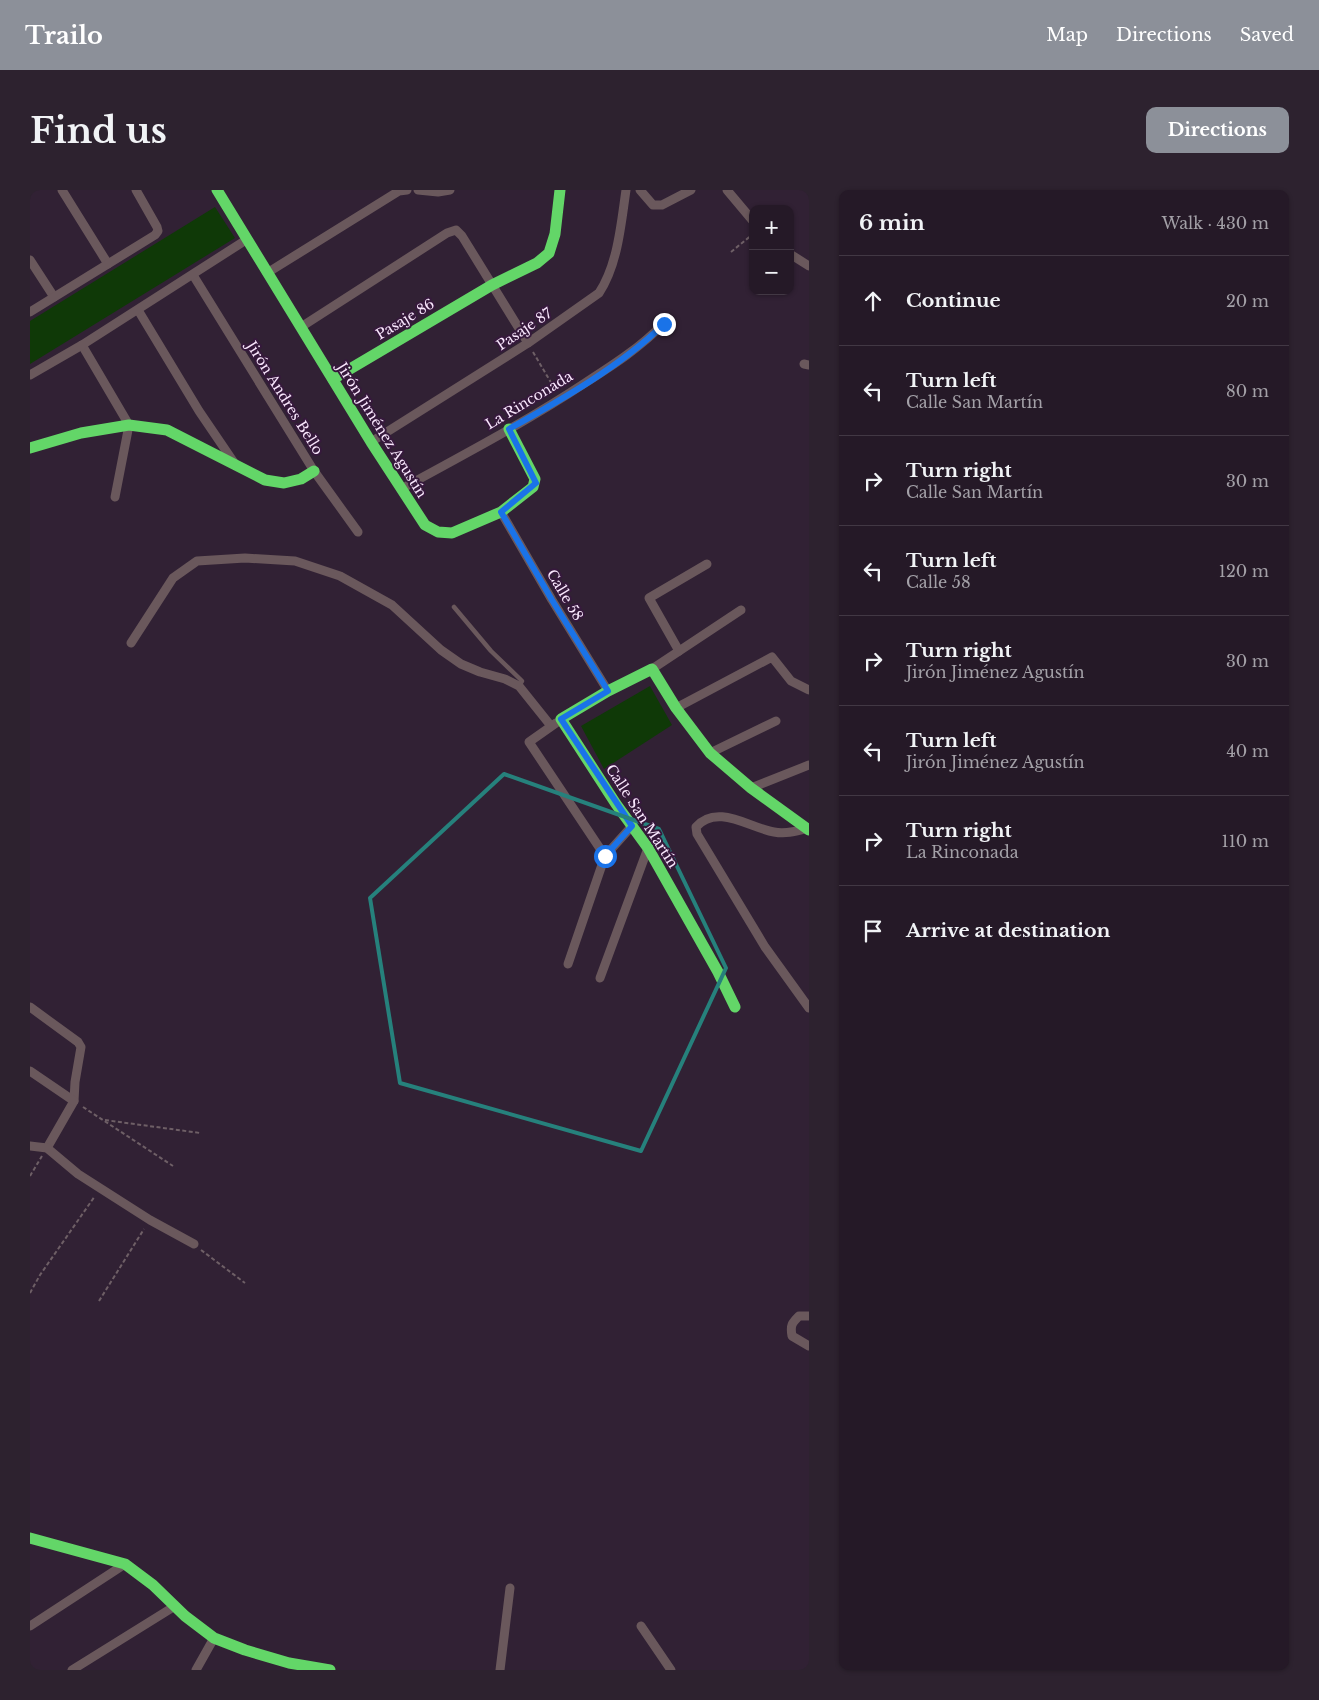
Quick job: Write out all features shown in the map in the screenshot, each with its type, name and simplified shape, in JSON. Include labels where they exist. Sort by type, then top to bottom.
[{"type":"street","points":[[62,190],[108,264]]},
{"type":"street","points":[[30,312],[155,235],[158,227],[136,190]]},
{"type":"street","name":"Jirón Jiménez Agustín","points":[[217,190],[371,442],[425,525],[438,532],[452,533],[501,512],[536,483],[509,429]]},
{"type":"street","points":[[267,273],[399,191],[407,190]]},
{"type":"street","points":[[418,190],[438,192],[450,190]]},
{"type":"street","name":"Pasaje 86","points":[[333,379],[492,285],[537,263],[549,253],[555,234],[560,190]]},
{"type":"street","name":"Pasaje 87","points":[[371,442],[528,344],[599,293],[606,281],[618,237],[626,190]]},
{"type":"street","points":[[640,190],[653,205],[662,205],[691,190]]},
{"type":"street","points":[[727,190],[749,216]]},
{"type":"street","points":[[301,327],[439,238],[456,230],[462,236],[528,344]]},
{"type":"street","points":[[30,375],[138,310],[246,240]]},
{"type":"street","points":[[794,257],[809,266]]},
{"type":"street","points":[[30,260],[54,297]]},
{"type":"street","name":"Jirón Andres Bello","points":[[193,275],[314,471],[358,532]]},
{"type":"street","points":[[138,310],[199,411],[236,464]]},
{"type":"street","name":"La Rinconada","points":[[401,489],[561,399],[614,364],[664,324]]},
{"type":"street","points":[[82,345],[130,424],[115,497]]},
{"type":"street","points":[[30,448],[81,433],[130,424],[167,430],[265,480],[284,482],[302,479],[314,471]]},
{"type":"street","name":"Calle 58","points":[[501,512],[608,691]]},
{"type":"street","points":[[131,643],[173,578],[197,561],[245,558],[295,561],[340,576],[392,605],[442,650],[461,664],[505,679],[519,686],[556,722]]},
{"type":"street","points":[[679,651],[649,598],[707,564]]},
{"type":"street","points":[[605,856],[529,742],[556,722],[608,691],[652,669],[741,610]]},
{"type":"street","points":[[676,708],[772,656],[791,681],[809,690]]},
{"type":"street","points":[[652,669],[676,708],[710,753],[751,788],[808,828]]},
{"type":"street","points":[[710,753],[776,721]]},
{"type":"street","name":"Calle San Martín","points":[[556,722],[648,848],[718,972],[735,1006]]},
{"type":"street","points":[[751,788],[809,765]]},
{"type":"street","points":[[808,828],[789,834],[774,832],[753,827],[725,816],[710,819],[696,827],[697,834],[746,918],[809,1008]]},
{"type":"street","points":[[568,964],[605,856],[632,826]]},
{"type":"street","points":[[600,978],[648,848]]},
{"type":"street","points":[[30,1008],[78,1042],[81,1047],[74,1100],[47,1148]]},
{"type":"street","points":[[30,1071],[74,1100]]},
{"type":"street","points":[[30,1146],[47,1148],[78,1174],[150,1220],[194,1244]]},
{"type":"street","points":[[809,1316],[799,1316],[791,1323],[790,1328],[792,1336],[809,1346]]},
{"type":"street","points":[[33,1542],[125,1564],[153,1585],[214,1638],[245,1650],[289,1663],[330,1670]]},
{"type":"street","points":[[30,1626],[125,1564]]},
{"type":"street","points":[[500,1670],[510,1588]]},
{"type":"street","points":[[72,1670],[175,1606]]},
{"type":"street","points":[[641,1626],[671,1670]]},
{"type":"street","points":[[196,1670],[214,1638]]},
{"type":"lane","points":[[454,607],[491,651],[522,681],[519,686]]},
{"type":"path","points":[[731,252],[749,237]]},
{"type":"path","points":[[528,344],[561,399]]},
{"type":"path","points":[[74,1100],[173,1166]]},
{"type":"path","points":[[105,1120],[200,1133]]},
{"type":"path","points":[[30,1176],[47,1148]]},
{"type":"path","points":[[30,1293],[40,1275],[101,1188]]},
{"type":"path","points":[[99,1301],[150,1220]]},
{"type":"path","points":[[194,1244],[245,1283]]},
{"type":"highlighted area","points":[[504,774],[659,829],[726,968],[641,1151],[400,1083],[370,898]]},
{"type":"green space","points":[[215,207],[235,238],[30,364],[30,321]]},
{"type":"green space","points":[[650,686],[672,725],[604,769],[581,726]]},
{"type":"traffic: fast","points":[[217,190],[371,442],[425,525],[438,532],[452,533],[501,512],[533,487],[535,479],[509,429]]},
{"type":"traffic: fast","points":[[333,379],[492,285],[537,263],[549,253],[555,234],[560,190]]},
{"type":"traffic: fast","points":[[30,448],[81,433],[129,425],[167,430],[265,480],[284,483],[301,479],[314,471]]},
{"type":"traffic: fast","points":[[735,1007],[718,972],[648,848],[616,804],[561,719],[608,691],[652,669],[676,708],[710,753],[751,788],[809,830]]},
{"type":"traffic: fast","points":[[30,1538],[125,1564],[153,1585],[185,1616],[214,1638],[245,1650],[289,1663],[330,1670]]},
{"type":"route","points":[[605,856],[632,826],[561,719],[608,691],[501,512],[536,483],[509,429],[555,403],[614,364],[664,324]]}]
